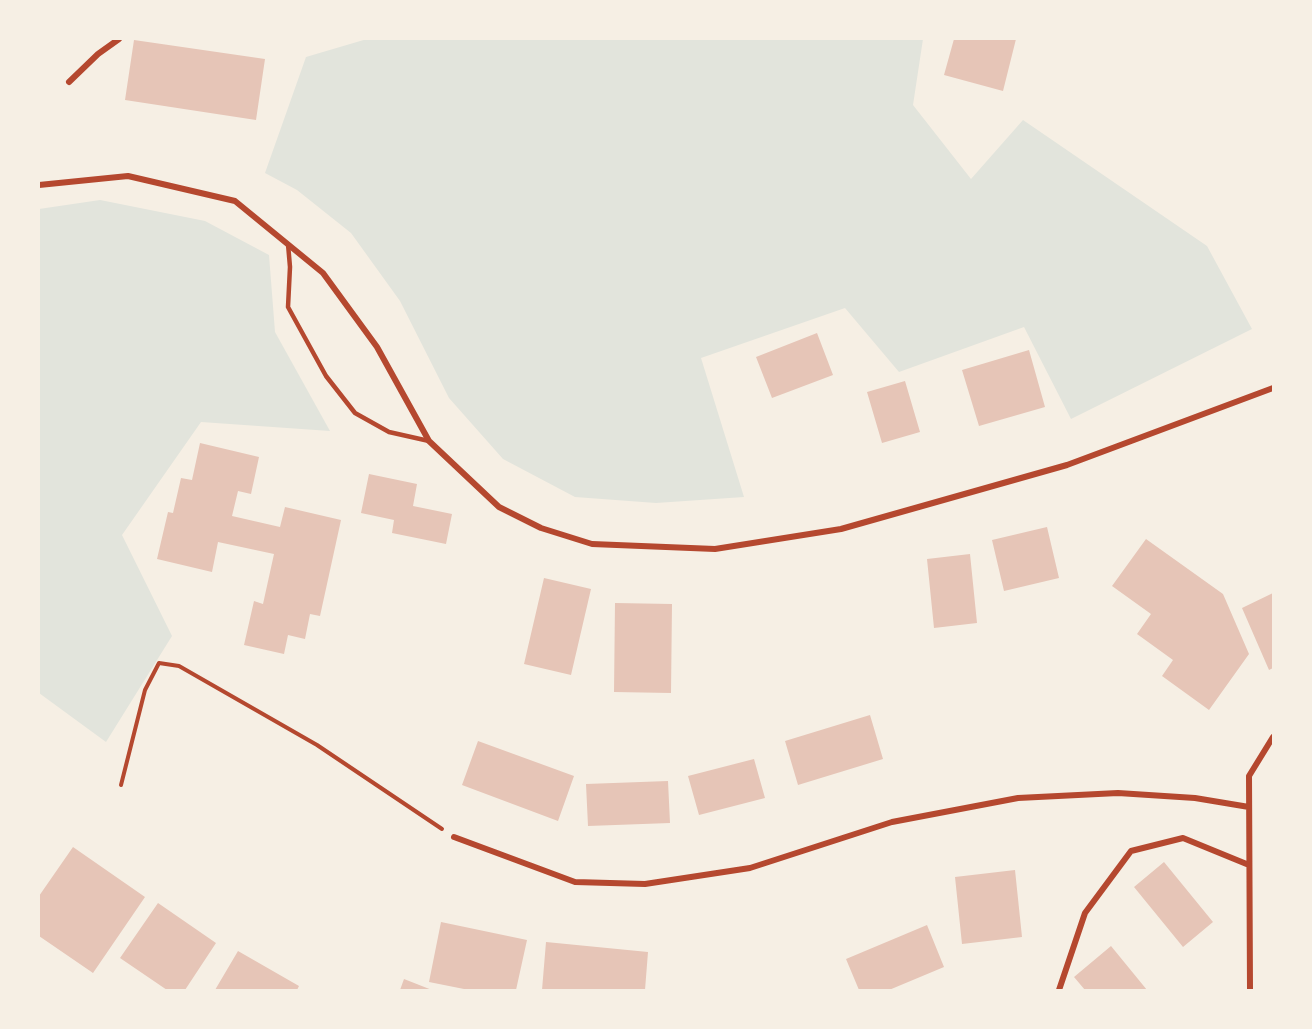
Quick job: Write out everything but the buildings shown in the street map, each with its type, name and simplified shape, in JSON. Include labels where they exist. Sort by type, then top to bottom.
[{"type":"street","points":[[69,82],[98,54],[119,39]]},
{"type":"street","points":[[39,185],[128,176],[236,201],[323,273],[377,347],[429,441],[499,507],[541,528],[592,544],[715,549],[841,529],[1067,465],[1273,388]]},
{"type":"street","points":[[1250,990],[1249,776],[1273,736]]},
{"type":"street","points":[[454,837],[575,882],[645,884],[750,868],[892,822],[1018,798],[1118,794],[1195,798],[1249,807]]},
{"type":"street","points":[[1066,990],[1060,987],[1085,913],[1131,851],[1183,838],[1249,865]]},
{"type":"lane","points":[[288,244],[290,267],[288,307],[326,376],[355,412],[389,432],[429,441]]},
{"type":"path","points":[[121,785],[145,690],[159,663],[178,666],[318,746],[454,837]]},
{"type":"shaded area","points":[[367,39],[923,39],[913,105],[971,179],[1023,120],[1207,246],[1252,329],[1071,419],[1024,327],[899,372],[845,308],[701,358],[744,497],[656,503],[575,497],[503,459],[449,398],[400,301],[351,233],[297,190],[265,173],[306,57]]},
{"type":"shaded area","points":[[100,200],[205,221],[269,255],[275,332],[330,431],[201,422],[122,535],[172,636],[106,742],[39,693],[39,209]]}]
